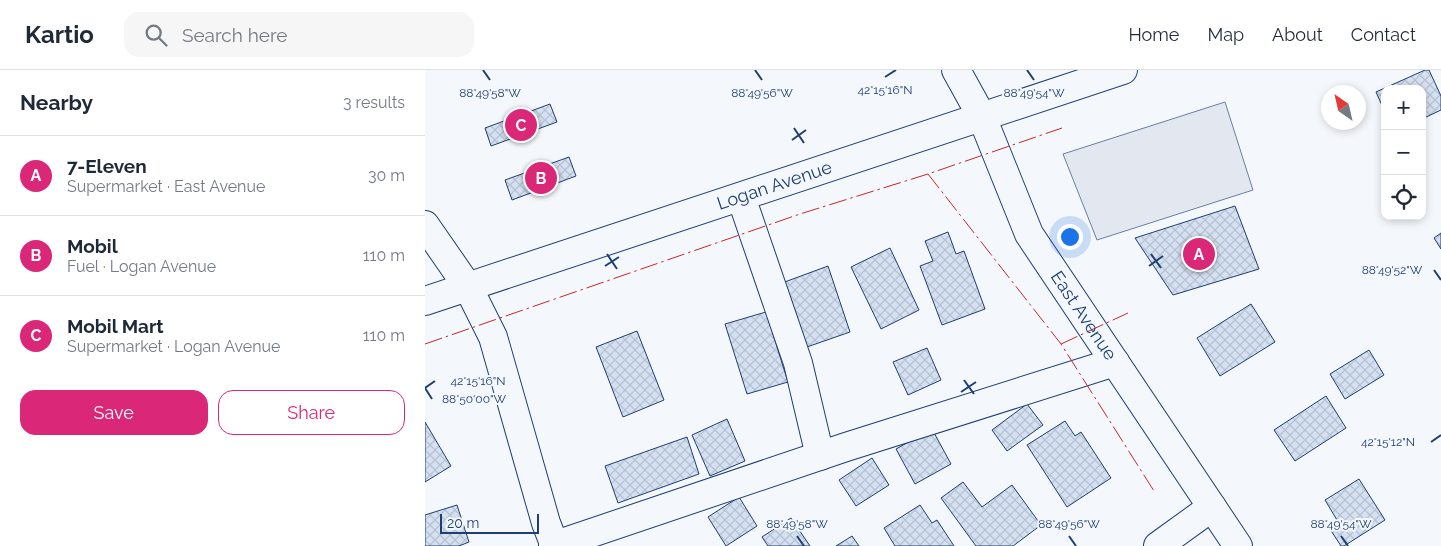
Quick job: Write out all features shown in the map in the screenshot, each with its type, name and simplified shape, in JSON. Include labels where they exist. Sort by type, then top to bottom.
[{"type":"street","name":"East Avenue","points":[[956,70],[982,117],[1029,234],[1238,546]]},
{"type":"street","name":"Logan Avenue","points":[[425,302],[1123,70]]},
{"type":"street","points":[[741,197],[798,362],[820,456]]},
{"type":"street","points":[[425,225],[468,287],[493,338],[546,523],[555,546],[820,456],[1115,362]]},
{"type":"street","points":[[1158,546],[1212,507]]},
{"type":"shaded area","points":[[1225,102],[1253,190],[1097,240],[1063,154]]},
{"type":"building","points":[[1429,70],[1441,96],[1441,110],[1426,117],[1426,85],[1392,85]]},
{"type":"building","points":[[1381,90],[1381,103],[1376,92]]},
{"type":"building","points":[[550,104],[557,122],[491,146],[485,128]]},
{"type":"building","points":[[569,157],[576,176],[512,200],[505,180]]},
{"type":"building","points":[[1235,206],[1259,269],[1173,295],[1135,238]]},
{"type":"building","points":[[948,232],[956,254],[964,251],[985,309],[942,325],[920,266],[933,261],[925,241]]},
{"type":"building","points":[[1441,233],[1441,249],[1434,238]]},
{"type":"building","points":[[890,248],[919,310],[881,329],[851,267]]},
{"type":"building","points":[[828,266],[850,332],[804,348],[782,283]]},
{"type":"building","points":[[1251,304],[1275,342],[1220,376],[1197,338]]},
{"type":"building","points":[[766,312],[788,382],[747,394],[725,324]]},
{"type":"building","points":[[637,331],[664,400],[623,417],[596,347]]},
{"type":"building","points":[[927,348],[941,380],[908,395],[893,362]]},
{"type":"building","points":[[1369,350],[1384,375],[1345,399],[1330,374]]},
{"type":"building","points":[[1326,396],[1346,428],[1295,461],[1274,430]]},
{"type":"building","points":[[1027,404],[1043,425],[1007,451],[992,430]]},
{"type":"building","points":[[727,419],[745,461],[710,476],[692,435]]},
{"type":"building","points":[[1065,421],[1075,436],[1081,432],[1111,478],[1067,507],[1027,445]]},
{"type":"building","points":[[425,422],[451,466],[425,482]]},
{"type":"building","points":[[932,429],[951,464],[915,484],[896,449]]},
{"type":"building","points":[[687,437],[699,474],[618,503],[605,466]]},
{"type":"building","points":[[872,458],[889,485],[856,506],[839,480]]},
{"type":"building","points":[[1359,479],[1385,520],[1344,546],[1341,546],[1328,526],[1337,520],[1325,500]]},
{"type":"building","points":[[963,482],[982,507],[1012,485],[1041,525],[1013,546],[976,546],[941,498]]},
{"type":"building","points":[[739,497],[757,526],[726,546],[708,517]]},
{"type":"building","points":[[457,505],[469,542],[459,546],[425,546],[425,515]]},
{"type":"building","points":[[920,505],[932,523],[937,520],[954,546],[895,546],[884,528]]},
{"type":"building","points":[[791,518],[810,546],[768,546],[762,537]]},
{"type":"building","points":[[852,536],[859,546],[836,546]]},
{"type":"power","points":[[425,344],[800,214],[928,174],[1062,128]]},
{"type":"power","points":[[928,174],[1061,344],[1154,491]]},
{"type":"power","points":[[1061,344],[1128,313]]},
{"type":"place","name":"Mobil Mart","points":[[521,125]]},
{"type":"place","name":"Mobil","points":[[541,178]]},
{"type":"place","name":"7-Eleven","points":[[1199,254]]}]
